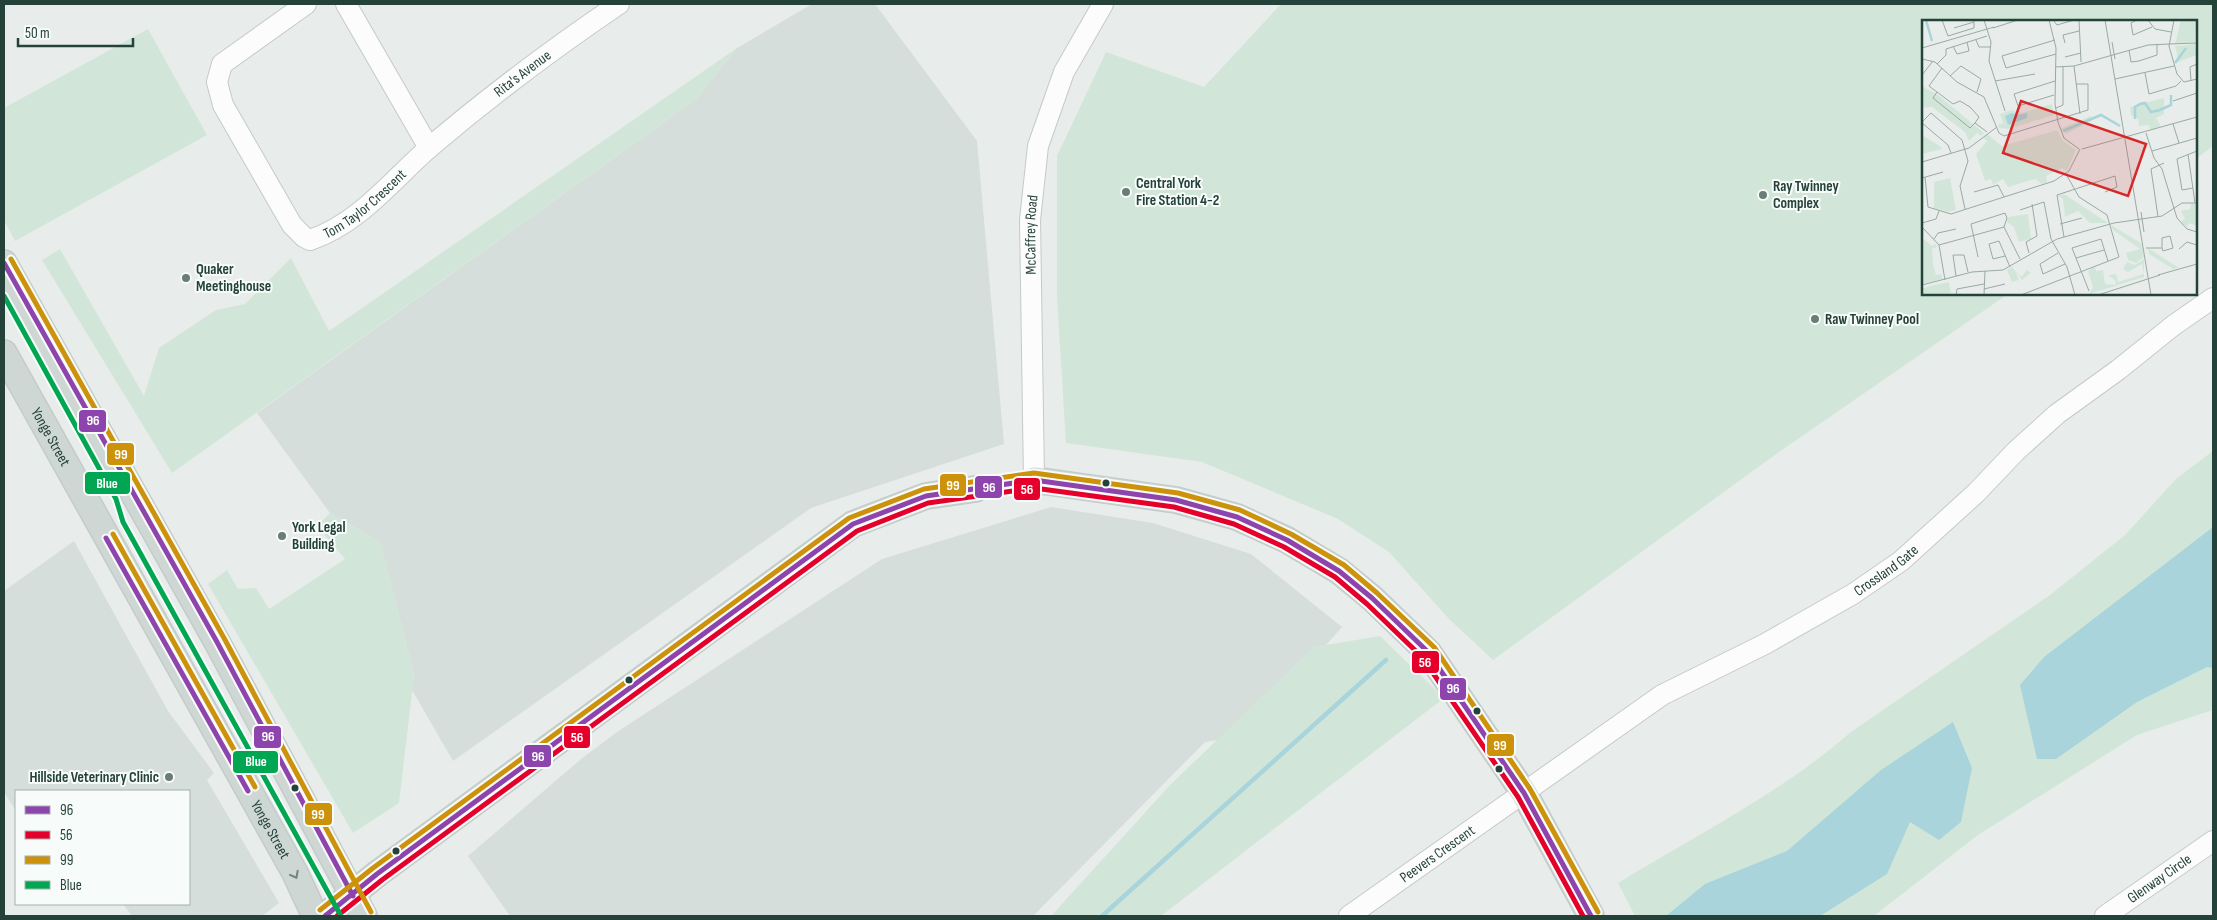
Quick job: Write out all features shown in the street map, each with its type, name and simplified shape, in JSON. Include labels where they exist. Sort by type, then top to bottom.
[{"type":"main road","points":[[4,263],[217,642],[358,906]]},
{"type":"main road","name":"Yonge Street","points":[[4,353],[295,873],[315,916]]},
{"type":"main road","points":[[1034,480],[1176,500],[1237,517],[1287,540],[1339,570],[1372,598],[1428,652],[1524,793],[1591,916]]},
{"type":"main road","points":[[325,916],[358,906],[377,874],[853,524],[926,496],[975,489]]},
{"type":"street","name":"Tom Taylor Crescent","points":[[306,4],[222,64],[217,82],[223,105],[292,225],[304,237],[310,240],[336,229],[378,198],[429,148]]},
{"type":"street","points":[[346,4],[429,148]]},
{"type":"street","name":"Rita's Avenue","points":[[429,148],[563,42],[619,4]]},
{"type":"street","name":"McCaffrey Road","points":[[1034,480],[1030,220],[1038,146],[1064,72],[1101,5]]},
{"type":"street","name":"Crossland Gate","points":[[1524,793],[1662,695],[1765,644],[1853,594],[1901,561],[1976,493],[2016,451],[2057,414],[2118,370],[2174,325],[2213,298]]},
{"type":"street","points":[[975,489],[1034,480]]},
{"type":"street","name":"Peevers Crescent","points":[[1350,916],[1524,793]]},
{"type":"street","name":"Glenway Circle","points":[[2105,916],[2213,841]]},
{"type":"shaded area","points":[[812,4],[875,4],[977,141],[1004,444],[811,508],[453,761],[412,690],[414,676],[380,542],[330,513],[257,413],[696,99],[737,48]]},
{"type":"shaded area","points":[[1051,507],[1153,523],[1251,554],[1342,627],[1245,736],[1205,742],[1033,916],[510,916],[468,856],[581,759],[617,732],[882,559]]},
{"type":"shaded area","points":[[74,541],[168,711],[214,773],[207,780],[279,903],[262,916],[132,916],[124,905],[190,905],[190,790],[15,790],[15,809],[4,792],[4,591]]},
{"type":"green space","points":[[1281,4],[2213,4],[2213,146],[2197,158],[2197,20],[1922,20],[1922,295],[2007,295],[1772,457],[1493,660],[1449,619],[1389,552],[1338,519],[1202,462],[1066,443],[1057,298],[1057,156],[1106,52],[1204,87]]},
{"type":"green space","points":[[148,29],[207,135],[15,241],[4,220],[4,108]]},
{"type":"green space","points":[[737,48],[696,99],[172,473],[42,260],[60,249],[144,396],[159,348],[216,310],[245,304],[291,258],[329,331]]},
{"type":"green space","points":[[2213,451],[2213,710],[2137,735],[1978,835],[1874,916],[1635,916],[1618,883],[1796,775],[1851,732],[2050,595],[2125,535],[2176,479]]},
{"type":"green space","points":[[330,513],[380,542],[414,676],[399,803],[353,833],[208,584],[227,570],[238,589],[256,588],[269,609],[345,559],[317,526]]},
{"type":"green space","points":[[1380,636],[1444,698],[1161,916],[1051,916],[1171,784],[1314,647]]},
{"type":"water","points":[[2213,527],[2213,668],[2207,667],[2137,702],[2056,759],[2037,759],[2020,685],[2044,657]]},
{"type":"water","points":[[1953,722],[1972,768],[1961,822],[1939,840],[1910,822],[1887,874],[1820,916],[1666,916],[1705,884],[1787,851],[1881,770]]},
{"type":"waterway","points":[[1102,916],[1386,660]]},
{"type":"transit line","name":"99","points":[[11,259],[224,638],[371,912]]},
{"type":"transit line","name":"96","points":[[4,263],[217,642],[353,896]]},
{"type":"transit line","name":"Blue","points":[[4,296],[116,499],[123,522],[341,916]]},
{"type":"transit line","name":"99","points":[[320,910],[373,868],[849,518],[924,489],[1034,473],[1178,493],[1240,510],[1291,534],[1344,565],[1377,593],[1434,647],[1530,789],[1598,912]]},
{"type":"transit line","name":"96","points":[[325,916],[377,874],[853,524],[926,496],[1034,480],[1176,500],[1237,517],[1287,540],[1339,571],[1372,598],[1428,652],[1524,793],[1591,916]]},
{"type":"transit line","name":"56","points":[[337,916],[382,880],[857,531],[928,503],[1034,488],[1174,507],[1234,524],[1284,547],[1335,577],[1367,604],[1422,657],[1518,797],[1583,916]]},
{"type":"transit line","name":"99","points":[[113,534],[255,787]]},
{"type":"transit line","name":"96","points":[[106,538],[248,791]]},
{"type":"place","name":"Central York Fire Station 4-2","points":[[1126,192]]},
{"type":"place","name":"Ray Twinney Complex","points":[[1763,195]]},
{"type":"place","name":"Quaker Meetinghouse","points":[[186,278]]},
{"type":"place","name":"Raw Twinney Pool","points":[[1815,319]]},
{"type":"place","name":"York Legal Building","points":[[282,536]]},
{"type":"place","name":"Hillside Veterinary Clinic","points":[[169,777]]}]
